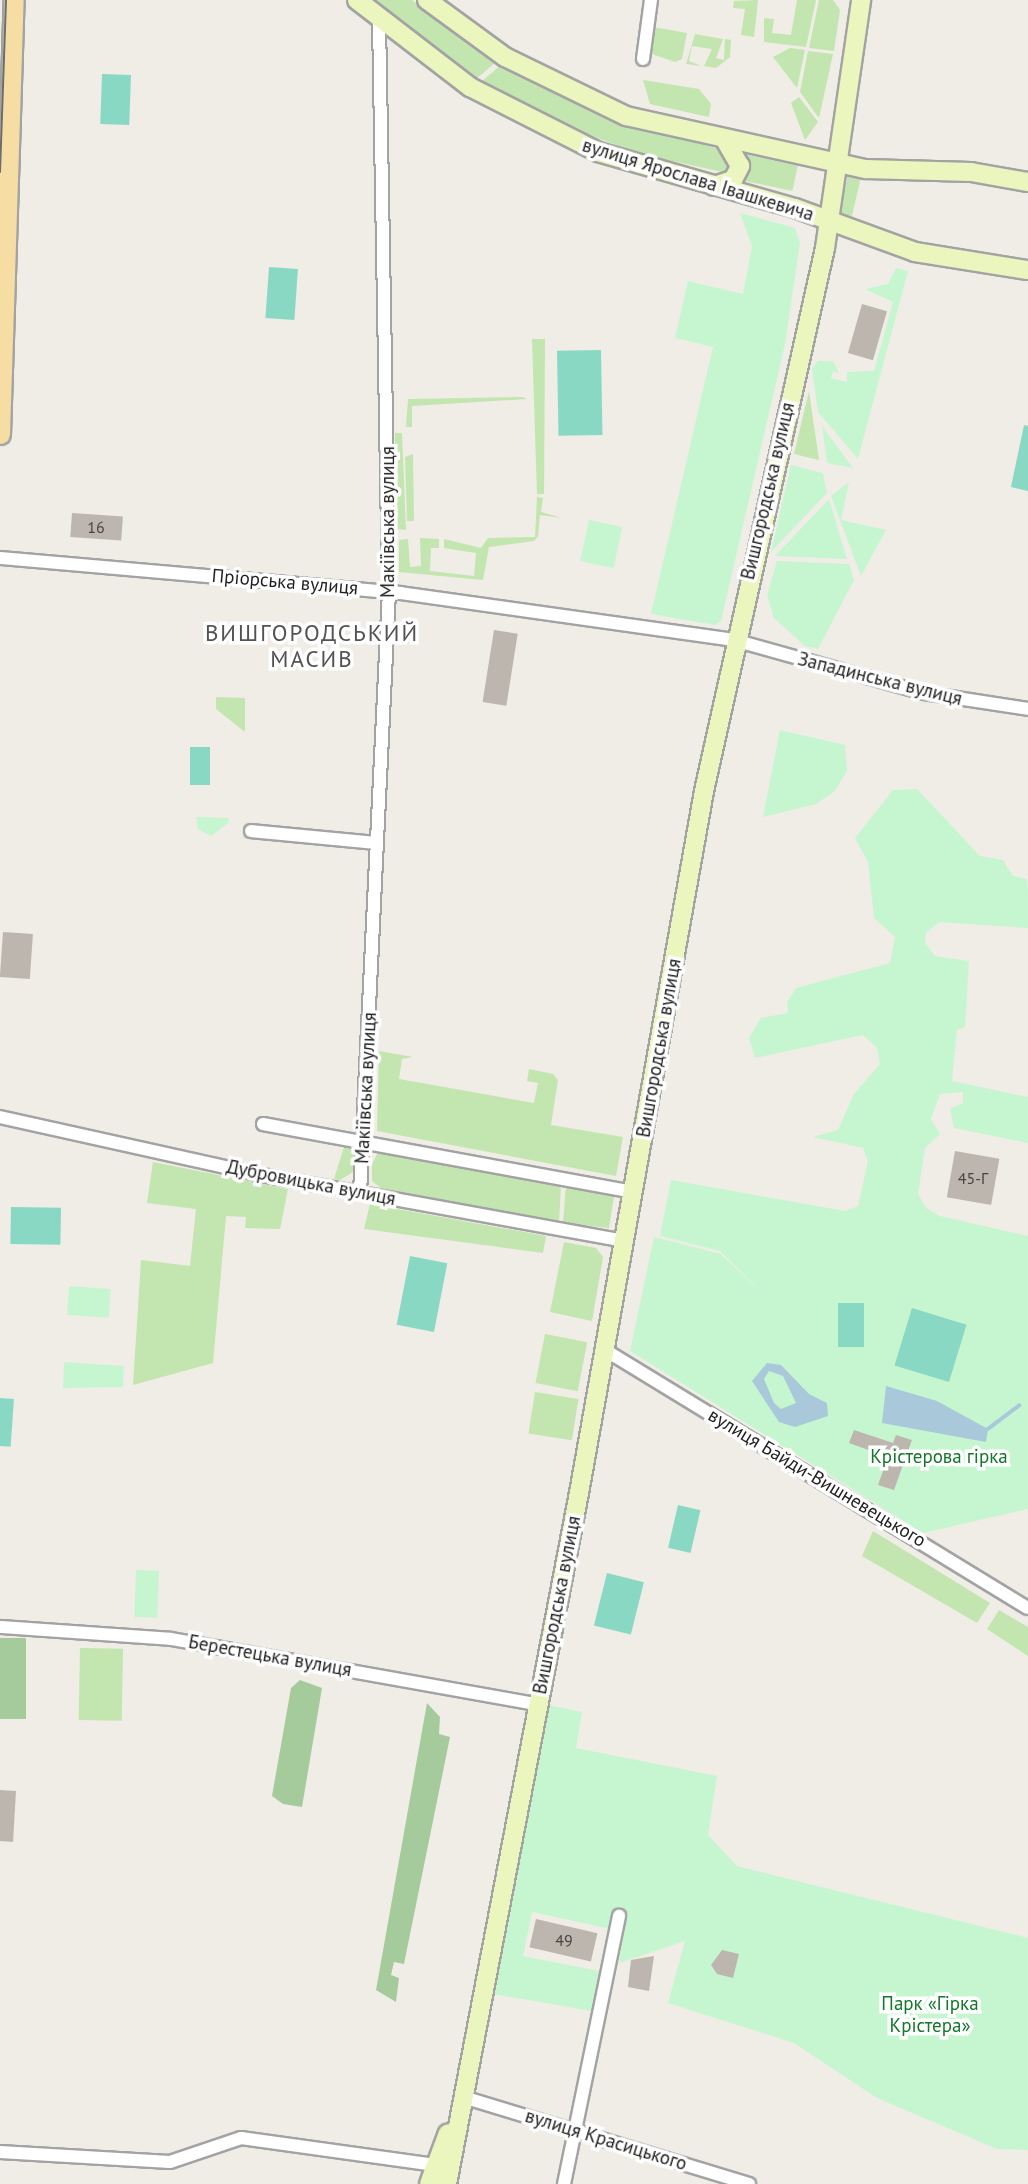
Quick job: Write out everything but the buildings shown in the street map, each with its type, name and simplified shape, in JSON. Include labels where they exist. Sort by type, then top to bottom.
[{"type":"main road","points":[[0,434],[14,0]]},
{"type":"main road","name":"вулиця Ярослава Івашкевича","points":[[357,0],[470,86],[532,122],[598,152],[714,186],[915,252],[1028,270]]},
{"type":"main road","name":"вулиця Ярослава Івашкевича","points":[[427,0],[505,57],[574,95],[626,117],[876,171],[971,172],[1028,182]]},
{"type":"main road","name":"Вишгородська вулиця","points":[[447,2184],[605,1350],[734,640],[828,222],[862,0]]},
{"type":"main road","points":[[714,186],[733,180],[740,166],[725,140]]},
{"type":"main road","name":"Вишгородська вулиця","points":[[429,2184],[463,2097]]},
{"type":"street","points":[[643,59],[651,0]]},
{"type":"street","name":"Макіївська вулиця","points":[[360,1193],[389,592],[379,18]]},
{"type":"street","name":"Пріорська вулиця","points":[[0,558],[389,592],[734,640]]},
{"type":"street","name":"Западинська вулиця","points":[[734,640],[924,693],[1028,709]]},
{"type":"street","points":[[251,831],[375,844]]},
{"type":"street","name":"Дубровицька вулиця","points":[[0,1117],[360,1193],[624,1241]]},
{"type":"street","points":[[264,1124],[633,1192]]},
{"type":"street","name":"вулиця Байди-Вишневецького","points":[[605,1350],[1028,1608]]},
{"type":"street","name":"Берестецька вулиця","points":[[0,1627],[171,1639],[537,1704]]},
{"type":"street","points":[[564,2184],[619,1916]]},
{"type":"street","name":"вулиця Красицького","points":[[463,2097],[749,2184]]},
{"type":"street","points":[[0,2152],[170,2162],[241,2138],[435,2165]]},
{"type":"green space","points":[[372,0],[412,0],[496,62],[476,79]]},
{"type":"green space","points":[[758,0],[754,37],[741,35],[745,9],[733,8],[734,1]]},
{"type":"green space","points":[[797,0],[816,0],[806,47],[764,42],[764,18],[774,19],[772,33],[791,35]]},
{"type":"green space","points":[[819,0],[833,0],[840,10],[834,51],[809,48]]},
{"type":"green space","points":[[653,27],[687,33],[682,59],[675,62],[652,54],[647,58],[653,33],[647,31]]},
{"type":"green space","points":[[695,34],[723,39],[716,58],[724,60],[725,39],[731,40],[730,57],[716,68],[704,66],[712,49],[692,46],[689,61],[701,66],[686,64]]},
{"type":"green space","points":[[790,48],[805,50],[797,88],[773,57]]},
{"type":"green space","points":[[808,51],[833,54],[819,118],[800,92]]},
{"type":"green space","points":[[501,65],[605,118],[723,150],[732,163],[727,173],[636,153],[549,119],[481,82]]},
{"type":"green space","points":[[102,74],[131,75],[129,125],[100,124]]},
{"type":"green space","points":[[643,80],[699,89],[711,104],[709,117],[650,104]]},
{"type":"green space","points":[[799,97],[818,122],[805,140],[791,103]]},
{"type":"green space","points":[[743,154],[798,166],[792,191],[738,179]]},
{"type":"green space","points":[[848,175],[861,178],[852,216],[839,213]]},
{"type":"green space","points":[[740,213],[795,228],[800,243],[785,344],[721,621],[715,625],[651,614],[713,347],[675,338],[688,281],[743,294],[752,246]]},
{"type":"green space","points":[[269,267],[298,269],[294,320],[265,318]]},
{"type":"green space","points":[[896,268],[908,271],[858,459],[818,412],[812,369],[818,361],[833,361],[839,373],[833,371],[831,378],[847,382],[847,372],[874,371],[893,302],[865,289],[888,284]]},
{"type":"green space","points":[[532,339],[545,339],[544,494],[537,494]]},
{"type":"green space","points":[[601,350],[602,435],[558,436],[557,351]]},
{"type":"green space","points":[[809,391],[819,460],[794,454]]},
{"type":"green space","points":[[408,399],[527,399],[412,406],[412,427],[406,427]]},
{"type":"green space","points":[[1024,425],[1028,426],[1028,491],[1011,487]]},
{"type":"green space","points":[[822,426],[853,468],[827,463]]},
{"type":"green space","points":[[395,433],[402,433],[406,530],[396,529]]},
{"type":"green space","points":[[413,454],[414,521],[407,521],[405,457]]},
{"type":"green space","points":[[791,465],[823,473],[827,493],[771,552]]},
{"type":"green space","points":[[849,482],[841,520],[886,530],[861,576],[831,496]]},
{"type":"green space","points":[[537,497],[543,498],[541,512],[562,518],[540,515],[538,536],[534,541],[489,547],[483,580],[399,572],[399,540],[408,539],[410,567],[421,566],[420,538],[439,539],[439,548],[431,548],[430,571],[474,576],[476,553],[444,548],[444,539],[481,548],[488,538],[535,537]]},
{"type":"green space","points":[[829,499],[847,559],[775,556]]},
{"type":"green space","points":[[589,520],[622,527],[614,568],[580,561]]},
{"type":"green space","points":[[777,561],[849,564],[854,580],[818,649],[805,646],[774,618],[767,595]]},
{"type":"green space","points":[[216,697],[245,698],[245,732],[216,709]]},
{"type":"green space","points":[[780,730],[845,745],[847,771],[835,791],[816,804],[763,817]]},
{"type":"green space","points":[[190,747],[210,747],[210,785],[190,785]]},
{"type":"green space","name":"Крістерова гірка","points":[[917,789],[980,856],[1003,860],[1013,876],[1027,879],[1028,890],[1028,928],[939,922],[926,933],[925,943],[935,956],[969,961],[965,1027],[957,1030],[952,1081],[1028,1097],[1028,1143],[954,1128],[950,1109],[963,1103],[963,1092],[940,1094],[931,1119],[940,1134],[925,1148],[918,1194],[926,1208],[940,1216],[1028,1236],[1028,1509],[923,1533],[630,1351],[654,1237],[721,1254],[765,1296],[720,1251],[660,1236],[671,1180],[845,1211],[858,1206],[868,1161],[863,1148],[813,1137],[838,1130],[854,1094],[880,1064],[877,1048],[863,1035],[755,1058],[749,1038],[761,1018],[788,1013],[787,1002],[796,988],[890,963],[895,937],[874,918],[868,862],[855,838],[893,790]]},
{"type":"green space","points":[[196,817],[229,818],[228,823],[211,836],[198,829]]},
{"type":"green space","points":[[379,1051],[413,1057],[402,1059],[399,1079],[534,1103],[538,1083],[527,1081],[529,1069],[553,1074],[558,1080],[551,1125],[623,1137],[616,1176],[377,1131]]},
{"type":"green space","points":[[345,1144],[358,1151],[358,1169],[340,1180],[334,1179]]},
{"type":"green space","points":[[387,1151],[561,1185],[559,1222],[381,1188],[372,1181],[372,1165],[377,1154]]},
{"type":"green space","points":[[153,1162],[288,1189],[280,1229],[245,1228],[246,1217],[226,1216],[213,1363],[133,1385],[141,1260],[190,1266],[196,1209],[147,1203]]},
{"type":"green space","points":[[566,1185],[614,1196],[609,1228],[563,1223]]},
{"type":"green space","points":[[370,1204],[546,1236],[543,1253],[364,1229]]},
{"type":"green space","points":[[11,1207],[61,1208],[60,1245],[10,1244]]},
{"type":"green space","points":[[564,1242],[596,1248],[603,1257],[592,1321],[550,1312]]},
{"type":"green space","points":[[410,1256],[447,1263],[434,1332],[397,1325]]},
{"type":"green space","points":[[69,1286],[111,1289],[109,1318],[67,1315]]},
{"type":"green space","points":[[838,1303],[864,1303],[864,1347],[838,1347]]},
{"type":"green space","points":[[912,1308],[967,1325],[949,1382],[894,1365]]},
{"type":"green space","points":[[545,1334],[587,1342],[578,1391],[535,1383]]},
{"type":"green space","points":[[64,1362],[124,1366],[123,1387],[63,1388]]},
{"type":"green space","points":[[535,1392],[578,1399],[572,1440],[528,1433]]},
{"type":"green space","points":[[0,1398],[14,1399],[11,1447],[0,1446]]},
{"type":"green space","points":[[678,1505],[700,1510],[691,1553],[668,1548]]},
{"type":"green space","points":[[873,1531],[990,1603],[977,1623],[862,1556]]},
{"type":"green space","points":[[136,1570],[159,1571],[157,1618],[134,1617]]},
{"type":"green space","points":[[607,1573],[644,1582],[631,1635],[594,1625]]},
{"type":"green space","points":[[999,1610],[1028,1627],[1028,1656],[987,1629]]},
{"type":"green space","points":[[0,1638],[26,1638],[26,1719],[0,1719]]},
{"type":"green space","points":[[80,1648],[123,1649],[122,1721],[79,1720]]},
{"type":"green space","points":[[300,1680],[322,1688],[302,1807],[283,1804],[272,1796],[291,1688]]},
{"type":"green space","points":[[427,1703],[440,1717],[439,1734],[450,1737],[404,1964],[394,1962],[391,1975],[399,1978],[396,2002],[376,1990]]},
{"type":"green space","name":"Парк «Гірка Крістера»","points":[[544,1704],[582,1712],[576,1748],[717,1776],[708,1835],[737,1866],[1028,1938],[1028,2150],[997,2149],[877,2098],[794,2043],[668,2003],[685,1941],[619,1963],[624,1932],[532,1912],[523,1956],[604,1972],[597,2012],[488,1993]]},
{"type":"water","points":[[767,1363],[781,1365],[809,1394],[827,1403],[828,1416],[795,1427],[779,1422],[752,1381]],"holes":[[[769,1371],[783,1376],[796,1403],[781,1409],[774,1403],[764,1379]]]},
{"type":"water","points":[[886,1386],[937,1401],[988,1429],[986,1442],[882,1423]]},
{"type":"waterway","points":[[988,1429],[1019,1406]]},
{"type":"tram line","points":[[0,172],[6,0]]},
{"type":"district","name":"ВИШГОРОДСЬКИЙ МАСИВ","points":[[312,646]]}]
